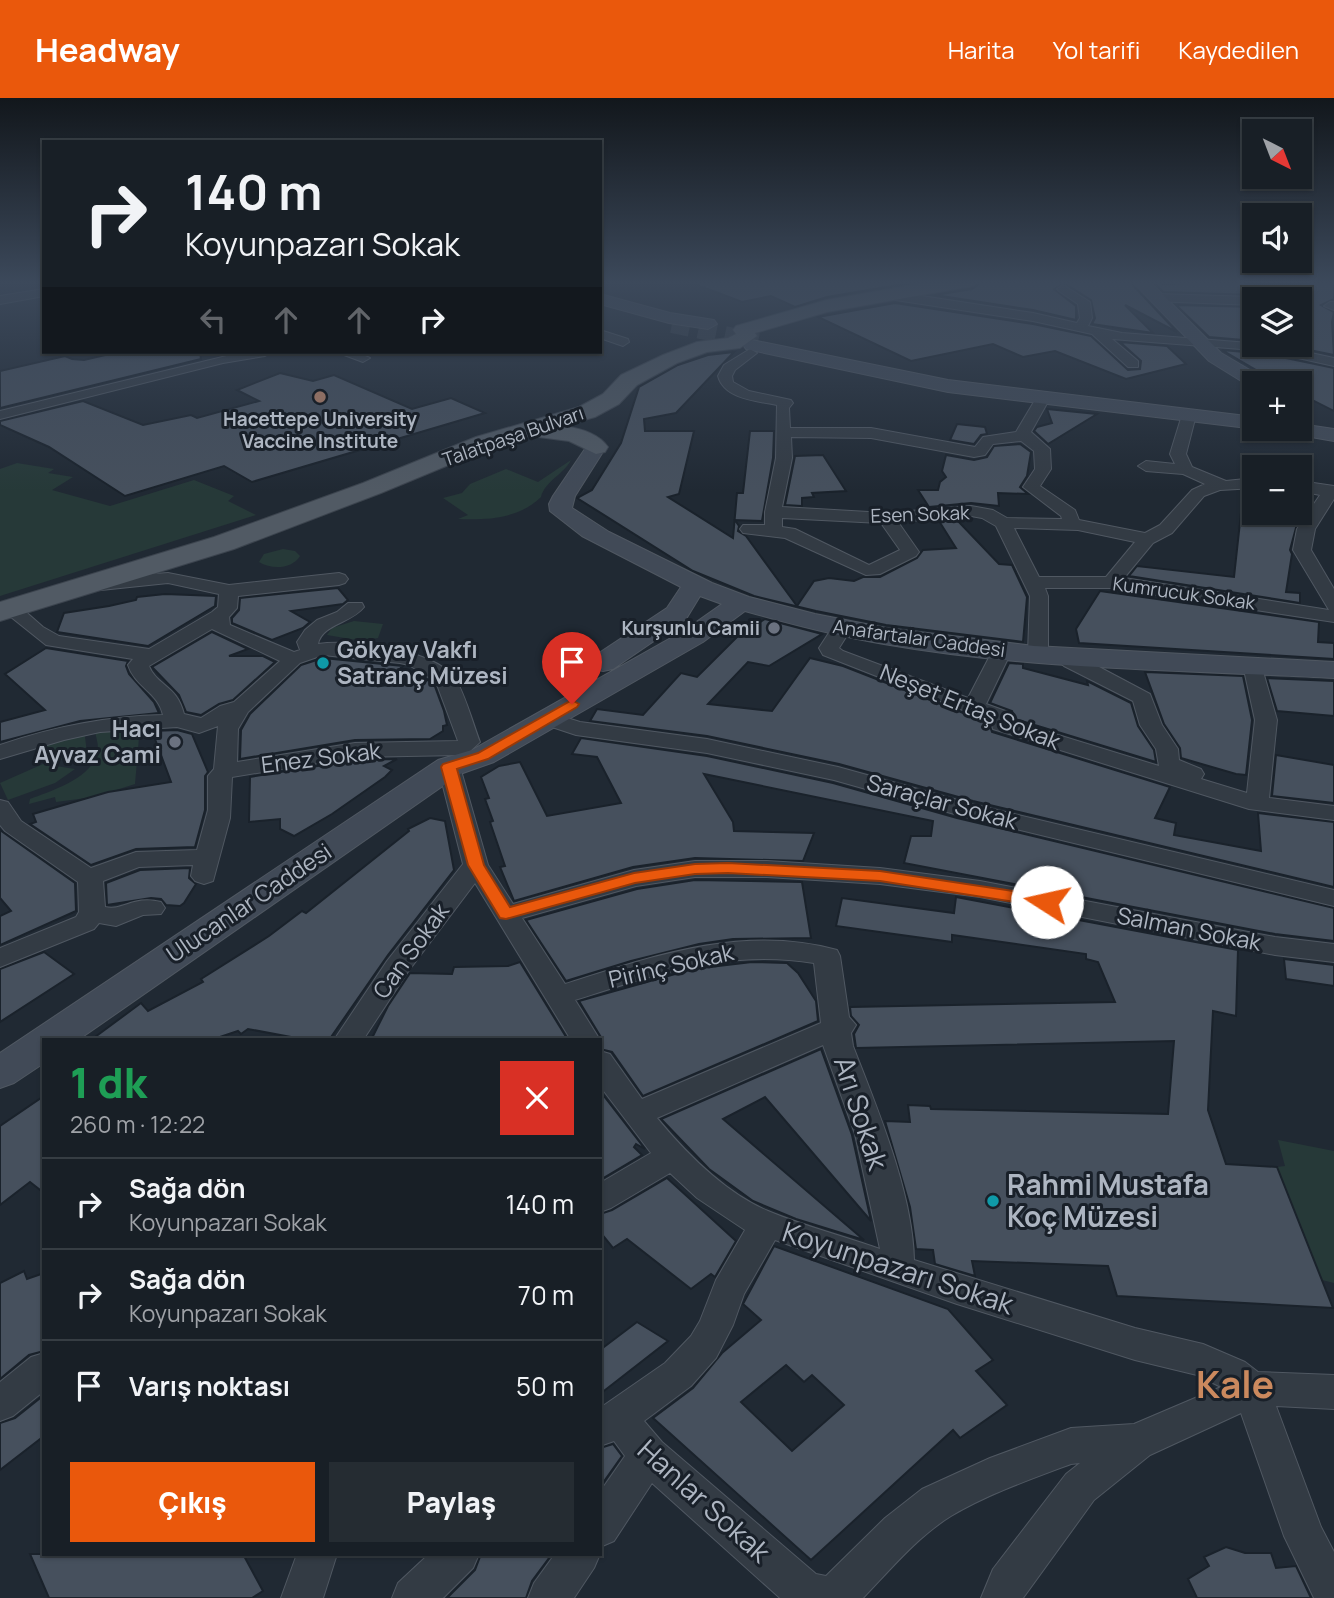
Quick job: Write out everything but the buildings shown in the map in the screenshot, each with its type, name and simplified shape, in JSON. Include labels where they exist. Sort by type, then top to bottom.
[{"type":"main road","name":"Talatpaşa Bulvarı","points":[[4,608],[97,584],[263,529],[520,430],[584,400],[647,351]]},
{"type":"main road","name":"Talatpaşa Bulvarı","points":[[4,608],[276,513],[584,400],[619,393],[629,380],[681,351]]},
{"type":"main road","points":[[781,351],[861,377],[1131,403],[1242,418]]},
{"type":"main road","points":[[1208,351],[1242,373]]},
{"type":"main road","points":[[951,384],[1043,398],[1242,418]]},
{"type":"main road","points":[[606,432],[619,393]]},
{"type":"main road","points":[[584,400],[596,429],[606,432]]},
{"type":"main road","points":[[1312,418],[1334,426]]},
{"type":"main road","points":[[520,430],[556,431],[575,435],[606,432]]},
{"type":"main road","name":"Anafartalar Caddesi","points":[[606,432],[564,496],[560,504],[561,511],[583,527],[695,584],[740,602],[878,636],[1050,654],[1334,670]]},
{"type":"main road","points":[[1312,432],[1334,435]]},
{"type":"main road","points":[[459,753],[662,625],[683,605],[695,584]]},
{"type":"main road","points":[[459,753],[483,756],[694,636],[719,621],[740,602]]},
{"type":"main road","name":"Ulucanlar Caddesi","points":[[52,1038],[459,753]]},
{"type":"main road","points":[[0,1073],[42,1044]]},
{"type":"street","points":[[742,351],[724,376],[727,384],[744,394],[786,403],[782,408],[784,457],[773,512],[774,533]]},
{"type":"street","points":[[1118,351],[1133,364]]},
{"type":"street","points":[[1289,351],[1334,362]]},
{"type":"street","points":[[0,415],[223,359],[253,354]]},
{"type":"street","points":[[350,354],[363,358]]},
{"type":"street","points":[[1024,436],[1023,432],[1043,398]]},
{"type":"street","points":[[1186,470],[1178,454],[1189,415]]},
{"type":"street","points":[[784,432],[871,433],[974,452],[980,452],[988,440],[1024,436],[1042,449],[1044,469],[1031,487],[1069,514],[1071,524]]},
{"type":"street","points":[[1146,466],[1186,470],[1217,485]]},
{"type":"street","points":[[1111,582],[1147,539],[1166,529],[1198,493],[1217,485],[1242,484]]},
{"type":"street","points":[[1312,488],[1332,491],[1306,529],[1302,550],[1326,581],[1334,605]]},
{"type":"street","name":"Esen Sokak","points":[[773,512],[886,517],[971,511],[987,514],[1003,523],[1071,524],[1147,539]]},
{"type":"street","points":[[749,529],[789,533],[866,570],[873,570],[910,552],[886,517]]},
{"type":"street","points":[[1003,523],[1039,596],[1050,654],[1143,698],[1151,725],[1167,749],[1168,763],[1257,804],[1334,813]]},
{"type":"street","points":[[97,584],[168,578],[229,591],[339,579]]},
{"type":"street","name":"Kumrucuk Sokak","points":[[1033,583],[1111,582],[1334,616]]},
{"type":"street","points":[[175,720],[173,704],[166,694],[140,673],[138,665],[219,616],[227,608],[229,591]]},
{"type":"street","points":[[88,878],[136,860],[205,865],[220,810],[219,776],[225,771],[228,729],[240,708],[302,655],[312,631],[351,612],[355,607]]},
{"type":"street","points":[[4,608],[53,641],[156,654]]},
{"type":"street","points":[[219,616],[221,628],[302,655],[359,650],[416,661],[445,679],[476,865],[585,1038]]},
{"type":"street","name":"Neşet Ertaş Sokak","points":[[841,629],[829,648],[835,655],[1003,719],[1001,724],[1257,804]]},
{"type":"street","points":[[974,707],[1002,650]]},
{"type":"street","points":[[1252,665],[1266,720],[1257,804]]},
{"type":"street","points":[[0,752],[94,725],[175,720],[194,722],[199,726],[207,724],[227,708],[240,708]]},
{"type":"street","name":"Saraçlar Sokak","points":[[548,718],[576,728],[707,746],[838,774],[966,810],[1334,898]]},
{"type":"street","name":"Enez Sokak","points":[[225,771],[355,750],[459,753]]},
{"type":"street","points":[[0,807],[13,826],[88,878],[92,893],[92,913],[85,923],[0,958]]},
{"type":"street","name":"Can Sokak","points":[[349,1038],[397,968],[476,865]]},
{"type":"street","name":"Salman Sokak","points":[[506,914],[634,878],[695,869],[767,869],[880,876],[980,890],[1276,946],[1334,953]]},
{"type":"street","points":[[92,913],[116,918],[140,907],[152,908]]},
{"type":"street","name":"Pirinç Sokak","points":[[558,996],[662,964],[721,951],[765,948],[827,956]]},
{"type":"street","name":"Arı Sokak","points":[[827,956],[839,1026],[838,1046],[860,1105],[886,1192],[897,1240],[897,1269]]},
{"type":"street","points":[[637,1114],[839,1026]]},
{"type":"street","name":"Koyunpazarı Sokak","points":[[602,1068],[672,1156],[721,1200],[764,1224],[1135,1344],[1203,1360],[1232,1374],[1251,1388]]},
{"type":"street","points":[[602,1198],[672,1156]]},
{"type":"street","points":[[609,1423],[659,1390],[691,1364],[713,1331],[730,1287],[752,1254],[764,1224]]},
{"type":"street","points":[[0,1404],[42,1371]]},
{"type":"street","points":[[1251,1388],[1334,1392]]},
{"type":"street","points":[[1002,1598],[1015,1574],[1080,1487],[1137,1442],[1189,1416],[1251,1392],[1251,1388]]},
{"type":"street","points":[[1251,1388],[1304,1536],[1334,1595]]},
{"type":"street","name":"Hanlar Sokak","points":[[609,1423],[806,1593],[832,1598]]},
{"type":"street","points":[[832,1598],[899,1532],[936,1503],[1004,1471],[1071,1446],[1137,1442]]},
{"type":"street","points":[[602,1524],[648,1455]]},
{"type":"street","points":[[302,1598],[316,1556]]},
{"type":"street","points":[[413,1598],[457,1556]]},
{"type":"street","points":[[549,1598],[579,1556]]},
{"type":"green space","points":[[571,460],[546,486],[541,497],[513,514],[458,519],[468,515],[443,498],[462,493],[470,484],[506,469],[538,482]]},
{"type":"green space","points":[[17,463],[54,469],[48,473],[73,477],[52,490],[110,506],[194,480],[234,496],[228,501],[256,515],[0,596],[0,469]]},
{"type":"green space","points":[[283,549],[295,551],[300,556],[292,564],[281,567],[259,562],[264,554]]},
{"type":"green space","points":[[354,621],[383,624],[378,638],[362,641],[327,635],[332,628]]},
{"type":"green space","points":[[140,726],[135,784],[94,797],[56,802],[55,797],[29,804],[30,799],[77,778],[92,764],[98,750],[94,728]]},
{"type":"green space","points":[[84,729],[87,753],[81,763],[44,757],[42,742]]},
{"type":"green space","points":[[43,764],[75,769],[55,783],[8,800],[0,783]]},
{"type":"green space","points":[[1278,1140],[1334,1151],[1334,1283],[1322,1280],[1277,1167],[1285,1166]]},
{"type":"place","name":"Hacettepe University Vaccine Institute","points":[[320,397]]},
{"type":"place","name":"Kurşunlu Camii","points":[[774,628]]},
{"type":"place","name":"Gökyay Vakfı Satranç Müzesi","points":[[323,663]]},
{"type":"place","name":"Hacı Ayvaz Cami","points":[[175,742]]},
{"type":"place","name":"Rahmi Mustafa Koç Müzesi","points":[[993,1201]]},
{"type":"district","name":"Kale","points":[[1235,1385]]},
{"type":"route","points":[[572,704],[483,756],[449,767],[459,812],[476,865],[506,914],[634,878],[695,869],[728,868],[880,876],[1047,902]]}]
